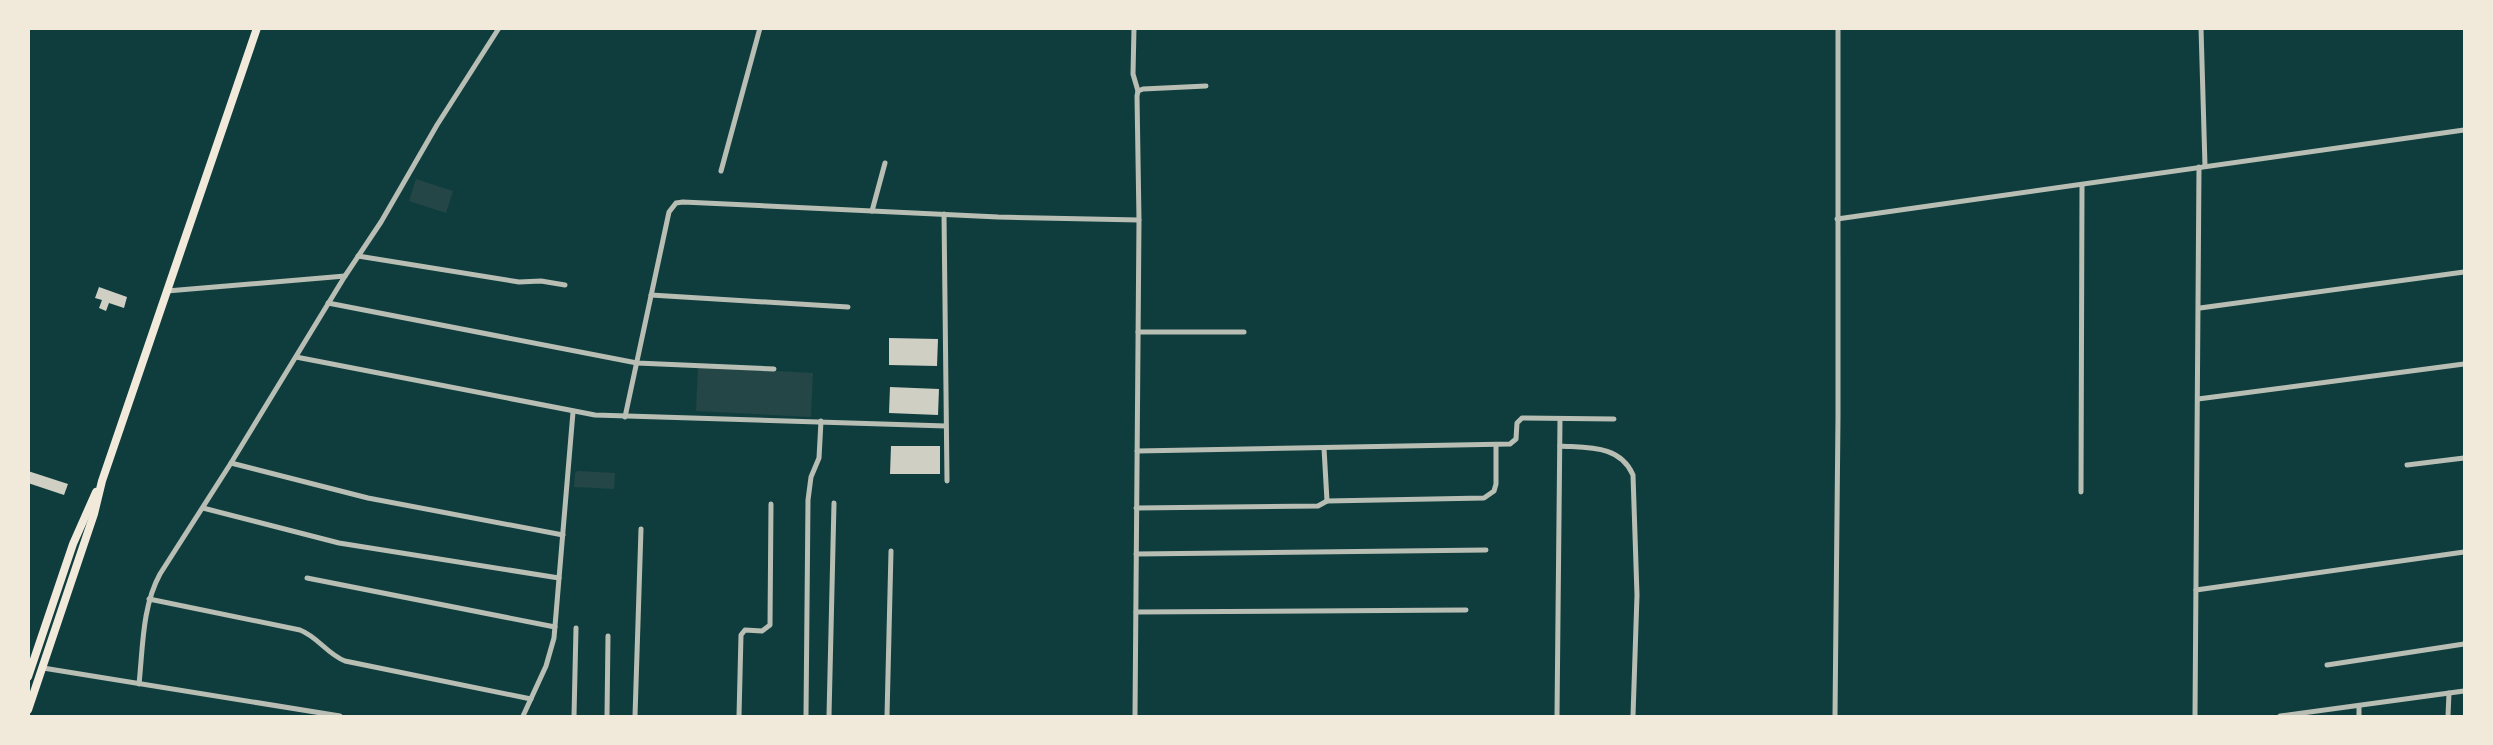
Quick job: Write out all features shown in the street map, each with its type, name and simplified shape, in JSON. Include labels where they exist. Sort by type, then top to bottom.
[{"type":"main road","points":[[28,710],[94,514],[102,481],[257,28]]},
{"type":"main road","points":[[28,676],[73,544],[102,481]]},
{"type":"street","points":[[139,684],[149,599],[160,574],[231,463],[328,303],[381,222],[437,125],[499,28]]},
{"type":"street","points":[[721,171],[760,28]]},
{"type":"street","points":[[1134,28],[1133,74],[1138,91],[1139,220],[1135,717]]},
{"type":"street","points":[[1834,717],[1838,417],[1838,28]]},
{"type":"street","points":[[2195,717],[2202,166],[2201,28]]},
{"type":"street","points":[[1138,91],[1206,86]]},
{"type":"street","points":[[1838,219],[2464,130]]},
{"type":"street","points":[[872,211],[885,163]]},
{"type":"street","points":[[2081,492],[2082,185]]},
{"type":"street","points":[[625,417],[669,212],[676,203],[1139,220]]},
{"type":"street","points":[[944,214],[947,481]]},
{"type":"street","points":[[358,256],[519,282],[541,281],[565,285]]},
{"type":"street","points":[[2200,308],[2464,272]]},
{"type":"street","points":[[167,291],[345,276]]},
{"type":"street","points":[[651,295],[848,307]]},
{"type":"street","points":[[328,303],[637,363],[774,369]]},
{"type":"street","points":[[1138,332],[1244,332]]},
{"type":"street","points":[[296,357],[573,412],[625,417],[946,426]]},
{"type":"street","points":[[2198,399],[2464,364]]},
{"type":"street","points":[[523,717],[550,655],[555,627],[573,412]]},
{"type":"street","points":[[1137,451],[1496,445],[1514,442],[1517,423],[1522,418],[1614,419]]},
{"type":"street","points":[[1557,717],[1560,419]]},
{"type":"street","points":[[806,717],[808,500],[811,477],[819,458],[821,421]]},
{"type":"street","points":[[1136,508],[1318,506],[1327,501],[1485,498],[1494,491],[1496,484],[1496,445]]},
{"type":"street","points":[[1560,446],[1607,451],[1624,461],[1633,475],[1637,595],[1633,717]]},
{"type":"street","points":[[1324,447],[1327,501]]},
{"type":"street","points":[[2407,465],[2464,458]]},
{"type":"street","points":[[231,463],[368,498],[563,536]]},
{"type":"street","points":[[829,717],[834,503]]},
{"type":"street","points":[[739,717],[741,635],[745,630],[762,631],[770,625],[771,504]]},
{"type":"street","points":[[203,508],[339,543],[559,578]]},
{"type":"street","points":[[635,717],[641,529]]},
{"type":"street","points":[[1136,554],[1486,550]]},
{"type":"street","points":[[887,717],[891,551]]},
{"type":"street","points":[[2196,590],[2464,552]]},
{"type":"street","points":[[307,578],[555,627]]},
{"type":"street","points":[[149,599],[300,630],[316,639],[333,656],[345,661],[531,699]]},
{"type":"street","points":[[1136,612],[1466,610]]},
{"type":"street","points":[[574,717],[576,628]]},
{"type":"street","points":[[607,717],[608,636]]},
{"type":"street","points":[[2327,665],[2464,644]]},
{"type":"street","points":[[43,668],[340,717]]},
{"type":"street","points":[[2280,717],[2464,691]]},
{"type":"street","points":[[2448,717],[2449,693]]},
{"type":"street","points":[[2359,706],[2359,717]]},
{"type":"shaded area","points":[[416,179],[453,191],[446,213],[409,201]]},
{"type":"shaded area","points":[[698,367],[813,373],[811,417],[696,411]]},
{"type":"shaded area","points":[[578,471],[615,473],[614,489],[574,487],[575,473]]},
{"type":"building","points":[[99,287],[127,297],[124,308],[109,303],[106,311],[99,308],[102,300],[95,298]]},
{"type":"building","points":[[889,338],[938,339],[937,366],[889,365]]},
{"type":"building","points":[[890,387],[939,389],[938,415],[889,413]]},
{"type":"building","points":[[891,446],[940,446],[940,474],[890,474]]},
{"type":"building","points":[[28,471],[68,484],[64,495],[28,483]]}]
